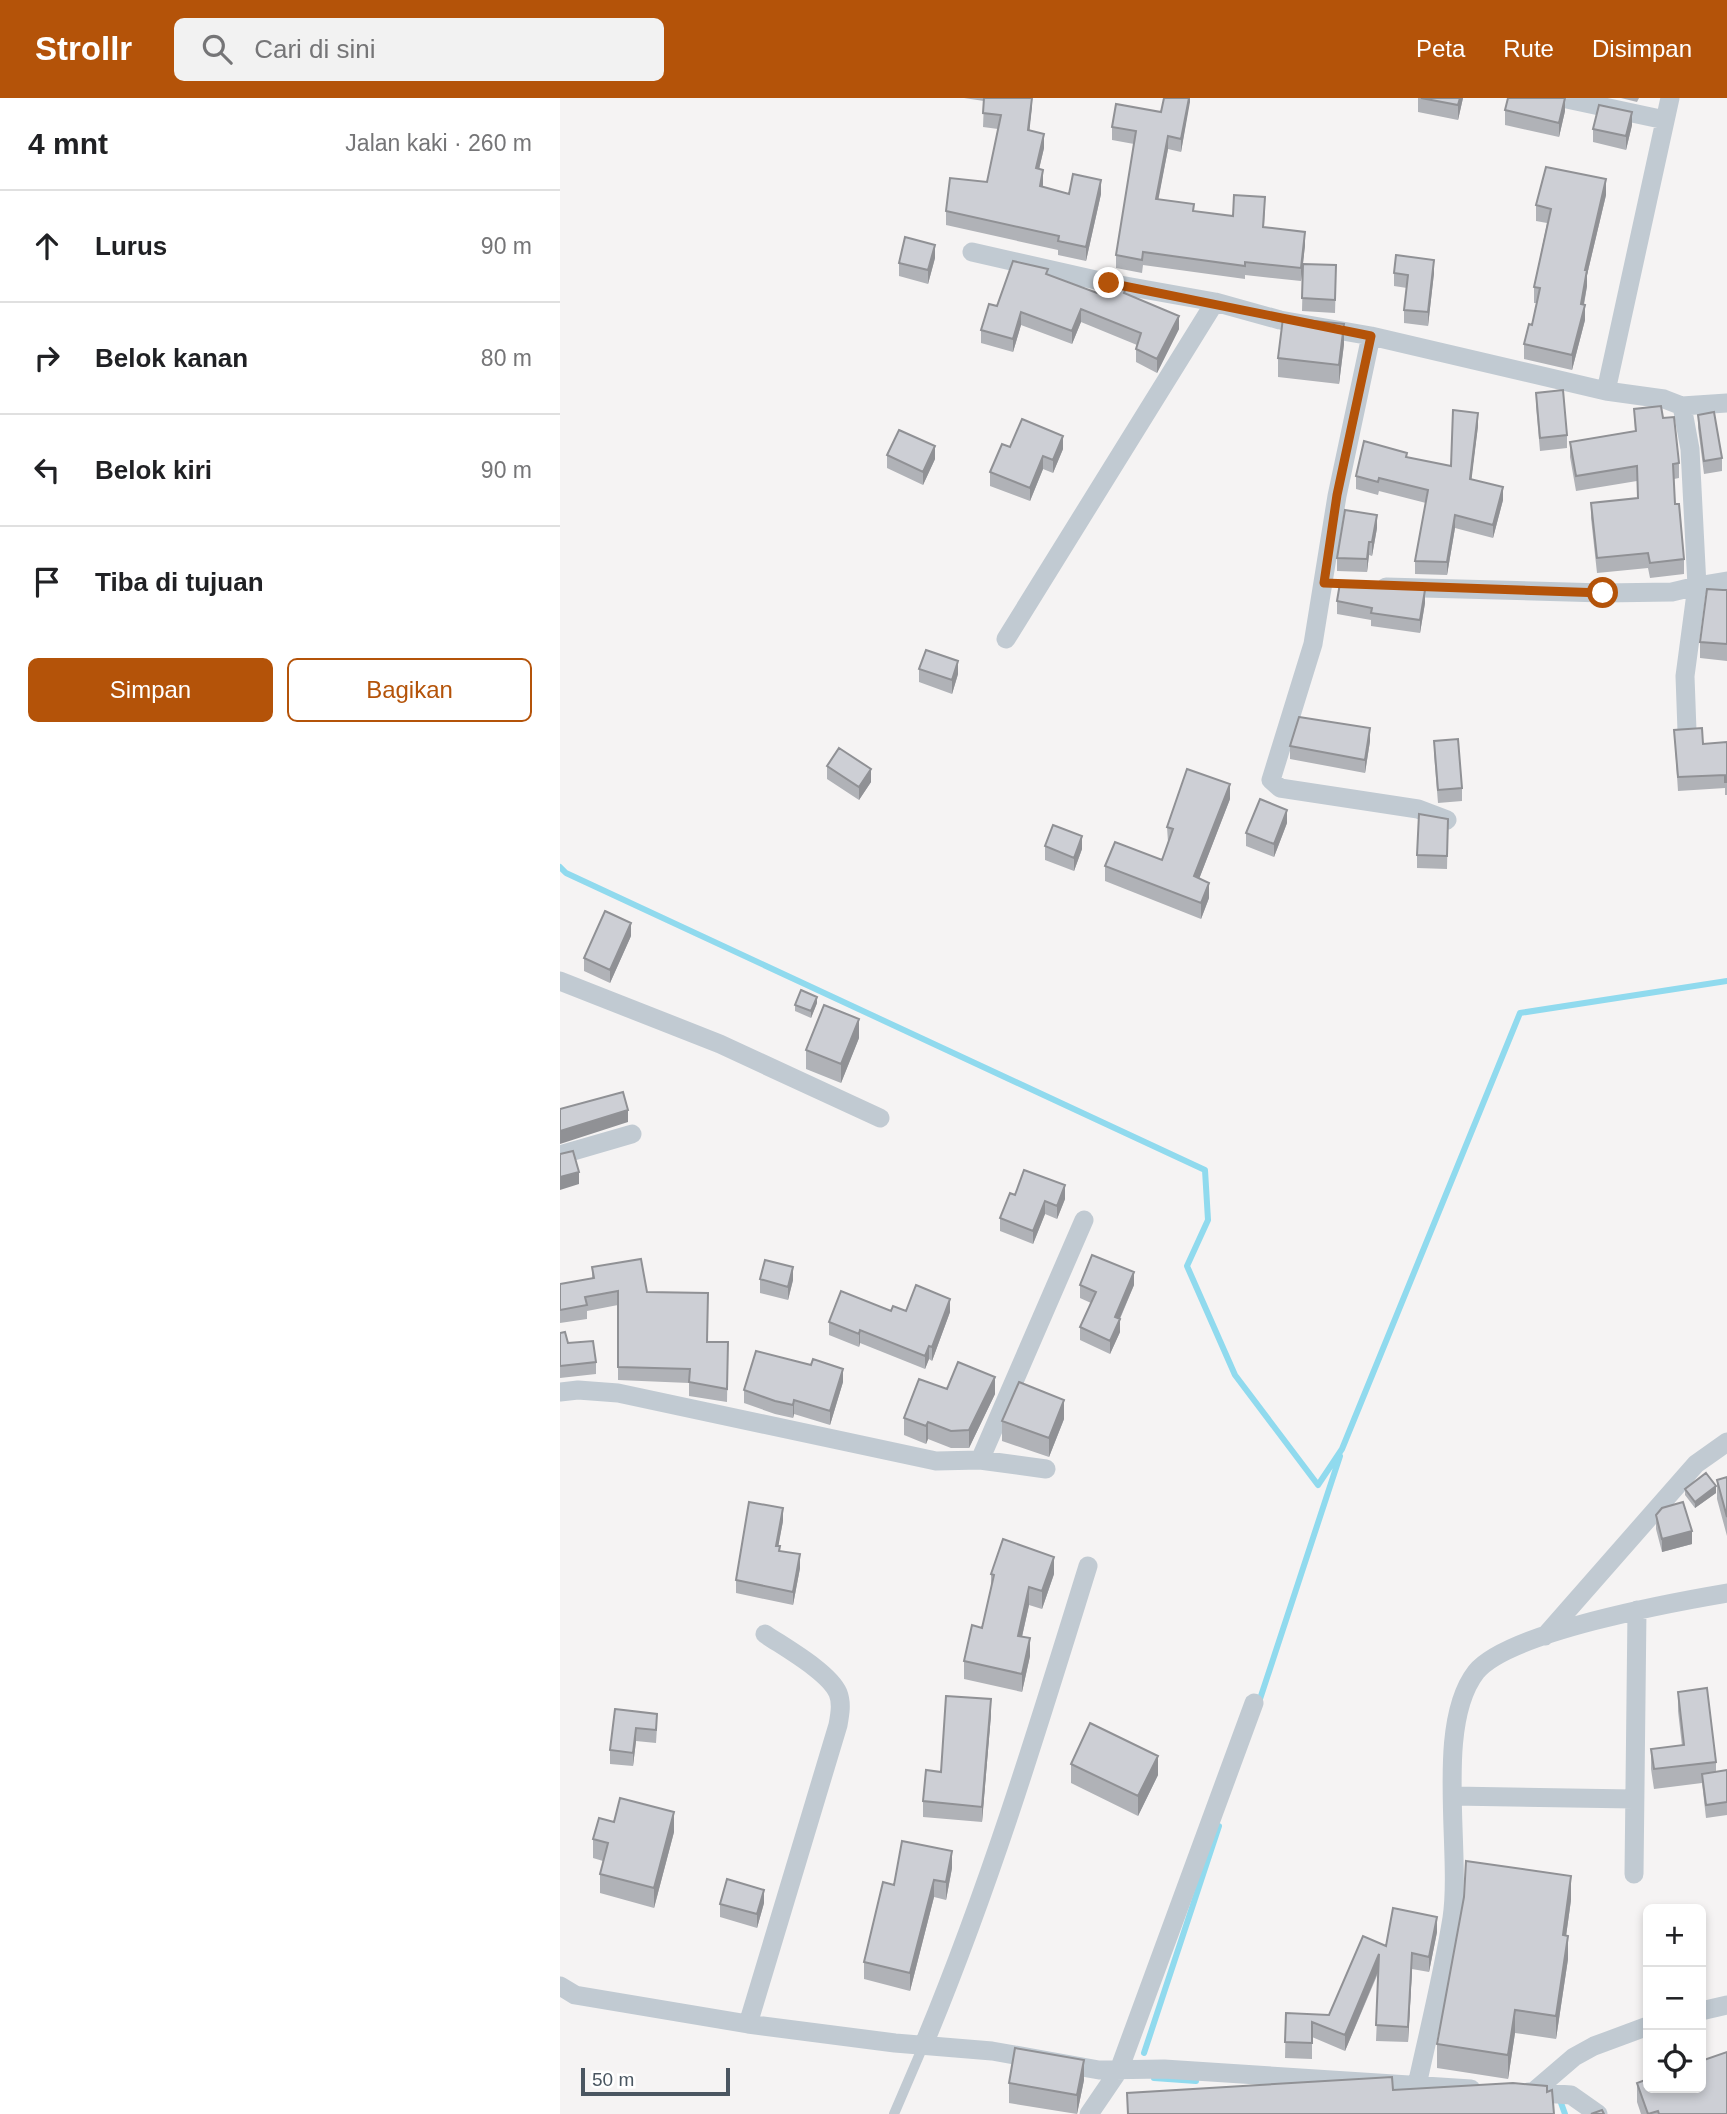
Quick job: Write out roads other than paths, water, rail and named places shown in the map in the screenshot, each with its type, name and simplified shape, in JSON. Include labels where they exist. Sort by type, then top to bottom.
[{"type":"street","points":[[1562,98],[1665,120]]},
{"type":"street","points":[[1606,391],[1670,98]]},
{"type":"street","points":[[972,252],[1109,283],[1215,302],[1280,320],[1371,336],[1606,391],[1664,400],[1682,406],[1727,403]]},
{"type":"street","points":[[1006,639],[1215,302]]},
{"type":"street","points":[[1371,336],[1337,495],[1331,584],[1271,780],[1273,785],[1418,809],[1447,820]]},
{"type":"street","points":[[1682,406],[1690,449],[1697,586],[1685,676],[1687,731]]},
{"type":"street","points":[[1363,585],[1603,593],[1672,592],[1727,581]]},
{"type":"street","points":[[560,981],[720,1044],[880,1118]]},
{"type":"street","points":[[560,1155],[632,1134]]},
{"type":"street","points":[[980,1460],[1084,1220]]},
{"type":"street","points":[[560,1392],[578,1390],[618,1393],[936,1461],[980,1460],[1046,1469]]},
{"type":"street","points":[[1545,1637],[1696,1464],[1727,1442]]},
{"type":"street","points":[[924,2044],[968,1940],[1035,1739],[1088,1566]]},
{"type":"street","points":[[1417,2085],[1452,1916],[1456,1726],[1464,1690],[1477,1670],[1504,1652],[1579,1625],[1637,1610],[1727,1593]]},
{"type":"street","points":[[1634,1874],[1637,1610]]},
{"type":"street","points":[[748,2024],[838,1725],[841,1706],[837,1691],[824,1676],[765,1633]]},
{"type":"street","points":[[1089,2114],[1119,2070],[1254,1703]]},
{"type":"street","points":[[1453,1796],[1633,1799]]},
{"type":"street","points":[[560,1986],[575,1995],[748,2024],[992,2051],[1100,2070],[1164,2069],[1571,2095],[1598,2114]]},
{"type":"street","points":[[1706,2010],[1727,2005]]},
{"type":"street","points":[[1532,2093],[1574,2057],[1594,2046],[1643,2028]]},
{"type":"lane","points":[[894,2114],[924,2044]]},
{"type":"waterway","points":[[560,867],[566,873],[1205,1170],[1208,1220],[1187,1266],[1235,1375],[1318,1485],[1342,1449],[1520,1013],[1727,981]]},
{"type":"waterway","points":[[1259,1702],[1340,1456]]},
{"type":"waterway","points":[[1144,2053],[1219,1826]]},
{"type":"waterway","points":[[1154,2078],[1196,2081]]},
{"type":"waterway","points":[[1556,2100],[1560,2100],[1565,2114]]}]
